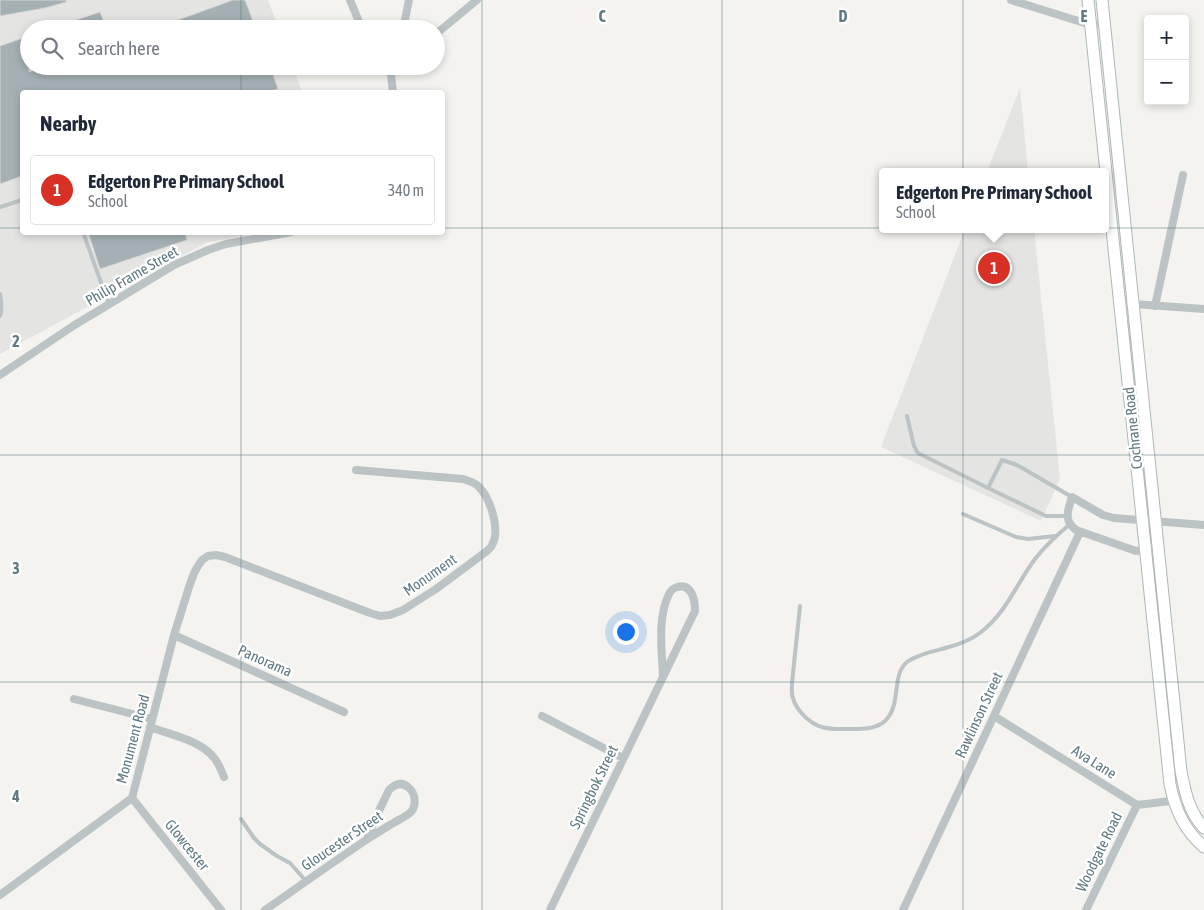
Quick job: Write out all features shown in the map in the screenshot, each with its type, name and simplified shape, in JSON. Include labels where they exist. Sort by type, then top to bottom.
[{"type":"street","points":[[350,0],[358,20]]},
{"type":"street","points":[[405,20],[409,0]]},
{"type":"street","points":[[445,27],[477,0]]},
{"type":"street","points":[[1011,0],[1090,25],[1104,22]]},
{"type":"street","name":"Cochrane Road","points":[[1088,0],[1105,168]]},
{"type":"street","name":"Cochrane Road","points":[[1102,0],[1182,771],[1187,799],[1193,813],[1204,828]]},
{"type":"street","points":[[391,75],[393,90]]},
{"type":"street","points":[[1155,306],[1184,176]]},
{"type":"street","name":"Cochrane Road","points":[[1109,201],[1170,784],[1180,817],[1185,826],[1204,846]]},
{"type":"street","name":"Philip Frame Street","points":[[0,375],[73,326],[174,265],[208,250],[235,242],[274,235]]},
{"type":"street","points":[[1120,303],[1204,309]]},
{"type":"street","name":"Monument","points":[[202,560],[208,556],[225,557],[380,616],[390,615],[403,610],[436,589],[487,551],[492,545],[495,536],[495,526],[491,507],[479,487],[473,482],[464,479],[356,470]]},
{"type":"street","points":[[1158,540],[1136,551],[1080,532],[1069,520],[1068,509],[1072,498],[1109,517],[1204,525]]},
{"type":"street","name":"Rawlinson Street","points":[[904,910],[1080,532]]},
{"type":"street","name":"Monument Road","points":[[0,895],[132,798],[174,635],[190,584],[202,560]]},
{"type":"street","name":"Springbok Street","points":[[550,910],[695,611],[691,592],[684,586],[674,588],[669,593],[663,610],[661,634],[663,676]]},
{"type":"street","name":"Panorama","points":[[174,635],[344,712]]},
{"type":"street","points":[[74,699],[152,719]]},
{"type":"street","points":[[542,716],[623,758]]},
{"type":"street","name":"Ava Lane","points":[[994,716],[1137,805]]},
{"type":"street","points":[[150,727],[191,741],[209,752],[220,766],[224,777]]},
{"type":"street","name":"Gloucester Street","points":[[265,910],[412,811],[415,800],[413,792],[408,787],[403,784],[393,786],[376,817],[367,840]]},
{"type":"street","name":"Glowcester","points":[[132,798],[221,910]]},
{"type":"street","points":[[1137,805],[1187,799]]},
{"type":"street","name":"Woodgate Road","points":[[1086,910],[1137,805]]},
{"type":"lane","points":[[0,207],[20,201]]},
{"type":"lane","points":[[84,235],[109,305]]},
{"type":"lane","points":[[0,294],[2,313],[0,316]]},
{"type":"lane","points":[[907,416],[914,446],[918,453],[1046,516],[1069,520]]},
{"type":"lane","points":[[988,488],[1002,460],[1017,465],[1072,498]]},
{"type":"lane","points":[[963,514],[1016,537],[1028,539],[1055,536]]},
{"type":"lane","points":[[800,606],[792,683],[794,701],[803,714],[820,726],[864,729],[874,727],[884,721],[892,710],[902,668],[906,663],[917,657],[969,639],[984,630],[999,615],[1034,559],[1069,520]]},
{"type":"lane","points":[[241,819],[260,844],[290,863],[306,881]]},
{"type":"shaded area","points":[[0,0],[268,0],[276,20],[20,20],[20,75],[296,75],[301,90],[20,90],[20,235],[249,235],[208,242],[0,354]]},
{"type":"shaded area","points":[[1020,88],[1028,168],[989,168]]},
{"type":"shaded area","points":[[963,233],[1034,233],[1060,479],[1041,521],[881,447]]},
{"type":"building","points":[[0,0],[66,0],[66,2],[45,8],[0,16]]},
{"type":"building","points":[[233,0],[245,0],[253,20],[178,20]]},
{"type":"building","points":[[100,12],[103,20],[76,20]]},
{"type":"building","points":[[20,39],[20,75],[273,75],[278,89],[20,90],[20,177],[0,184],[0,46]]},
{"type":"building","points":[[89,235],[186,235],[187,240],[100,269]]},
{"type":"place","name":"Edgerton Pre Primary School","points":[[994,268]]}]
